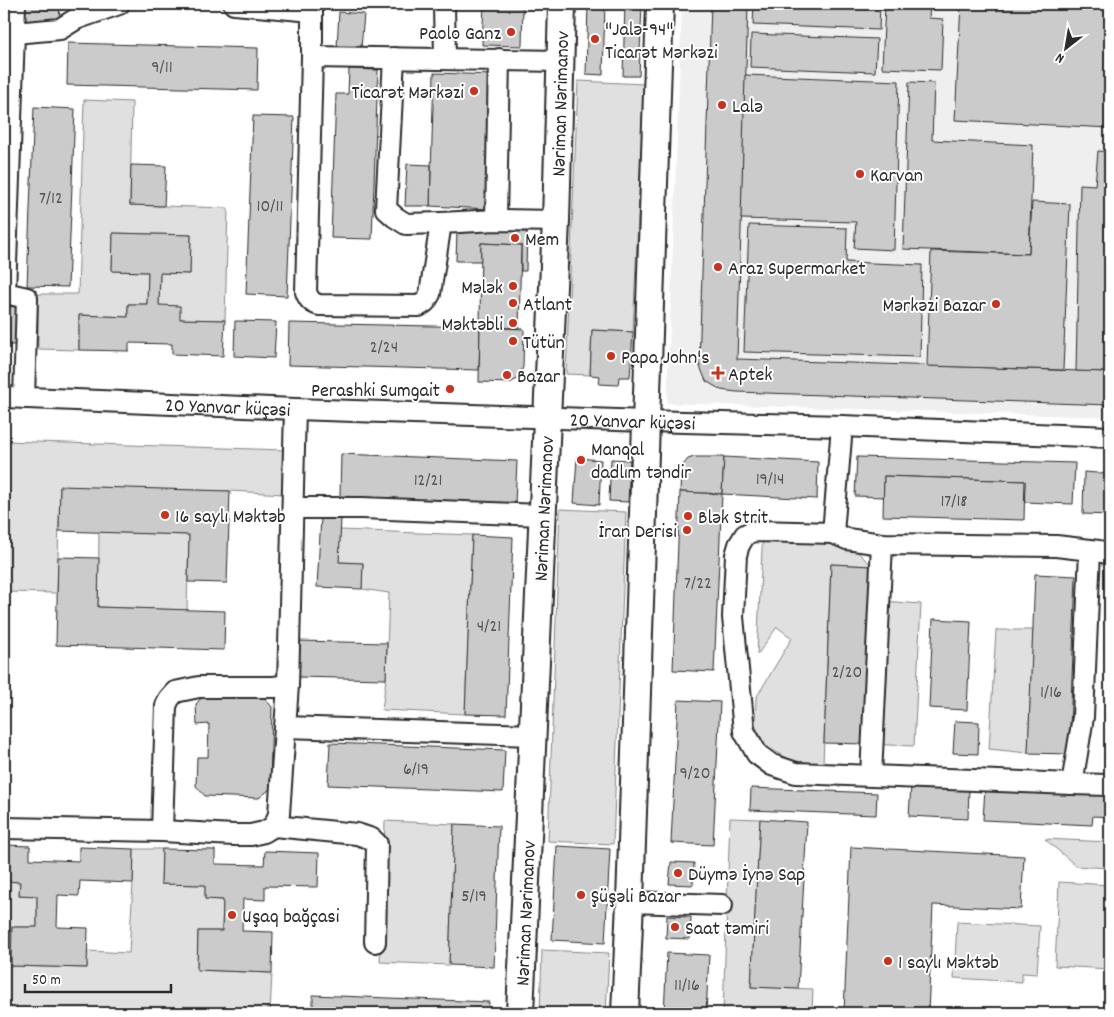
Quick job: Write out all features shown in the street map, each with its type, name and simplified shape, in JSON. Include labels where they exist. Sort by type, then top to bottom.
[{"type":"main road","name":"Nəriman Nərimanov","points":[[520,1013],[556,221],[562,4]]},
{"type":"main road","points":[[625,1013],[660,4]]},
{"type":"street","points":[[15,4],[4,293],[27,298],[24,398]]},
{"type":"street","points":[[14,33],[60,29],[75,11],[119,4]]},
{"type":"street","points":[[234,4],[312,8],[306,292],[312,303],[319,305],[420,306],[426,302],[430,294],[441,223]]},
{"type":"street","points":[[444,4],[445,58]]},
{"type":"street","points":[[312,57],[560,60]]},
{"type":"street","points":[[394,58],[386,209],[394,217],[406,224],[496,220],[556,221]]},
{"type":"street","points":[[496,220],[499,59]]},
{"type":"street","name":"20 Yanvar küçəsi","points":[[4,397],[295,409],[1110,436]]},
{"type":"street","points":[[4,828],[162,831],[243,835],[264,832],[274,826],[279,814],[288,685],[295,409]]},
{"type":"street","points":[[833,533],[842,426]]},
{"type":"street","points":[[292,508],[362,508],[543,515]]},
{"type":"street","points":[[1110,554],[1056,546],[882,544],[846,539],[833,533],[751,532],[745,535],[736,555],[733,617],[744,731],[757,754],[772,765],[796,773],[1110,784]]},
{"type":"street","points":[[872,776],[882,544]]},
{"type":"street","points":[[1072,784],[1083,716],[1090,550]]},
{"type":"street","points":[[162,831],[166,706],[175,692],[199,687],[288,685]]},
{"type":"street","points":[[285,727],[532,735]]},
{"type":"street","points":[[274,826],[357,834],[372,839],[377,844],[375,942]]},
{"type":"street","points":[[630,902],[722,905]]},
{"type":"shaded area","points":[[682,4],[1110,4],[1110,417],[667,403]]},
{"type":"shaded area","points":[[578,81],[644,84],[633,332],[592,330],[590,375],[566,374]]},
{"type":"shaded area","points":[[84,100],[132,102],[130,205],[228,208],[225,320],[180,319],[159,305],[160,273],[190,274],[191,235],[113,233],[112,271],[148,272],[147,304],[128,304],[128,317],[79,315],[79,350],[38,349],[38,294],[78,294]]},
{"type":"shaded area","points":[[4,441],[285,450],[284,494],[60,487],[57,593],[4,592]]},
{"type":"shaded area","points":[[560,509],[626,512],[613,844],[548,841]]},
{"type":"shaded area","points":[[1110,515],[1110,624],[1104,624]]},
{"type":"shaded area","points":[[763,528],[833,528],[872,566],[831,564],[823,764],[793,761],[765,746],[755,725],[756,698],[792,638],[777,627],[757,655]]},
{"type":"shaded area","points":[[340,530],[472,535],[465,714],[382,710],[386,679],[389,593],[362,589],[363,563],[339,562]]},
{"type":"shaded area","points":[[99,532],[189,535],[187,610],[98,607]]},
{"type":"shaded area","points":[[871,600],[921,604],[914,746],[865,744]]},
{"type":"shaded area","points":[[996,630],[1033,630],[1028,753],[989,749]]},
{"type":"shaded area","points":[[730,818],[760,819],[751,987],[813,989],[812,1013],[723,1013]]},
{"type":"shaded area","points":[[385,821],[454,824],[449,965],[380,962]]},
{"type":"shaded area","points":[[1045,839],[1110,842],[1110,868],[1076,866]]},
{"type":"shaded area","points":[[134,849],[162,849],[161,884],[205,885],[205,899],[223,900],[222,931],[198,931],[197,970],[272,973],[270,1013],[4,1013],[4,881],[20,882],[19,895],[37,896],[37,927],[12,927],[12,966],[87,968],[87,951],[129,953]]},
{"type":"shaded area","points":[[1059,882],[1110,885],[1110,969],[1055,966]]},
{"type":"shaded area","points":[[957,922],[1040,926],[1037,974],[1022,973],[1022,982],[954,978]]},
{"type":"shaded area","points":[[542,950],[609,953],[606,1013],[540,1013]]},
{"type":"building","points":[[26,4],[60,4],[59,22],[25,21]]},
{"type":"building","points":[[484,4],[523,4],[522,46],[482,45]]},
{"type":"building","name":"\"Jalə-94\" Ticarət Mərkəzi","points":[[588,4],[605,4],[603,75],[586,74]]},
{"type":"building","name":"\"Jalə-94\" Ticarət Mərkəzi","points":[[625,4],[642,4],[639,76],[623,76]]},
{"type":"building","points":[[711,4],[748,4],[737,359],[1110,372],[1110,405],[737,392],[721,390],[706,381],[699,364]]},
{"type":"building","points":[[754,4],[880,4],[879,30],[753,25]]},
{"type":"building","points":[[885,4],[930,4],[929,18],[943,19],[941,70],[882,68]]},
{"type":"building","points":[[961,4],[1110,4],[1110,128],[955,120]]},
{"type":"building","points":[[339,12],[364,14],[361,48],[337,47]]},
{"type":"building","points":[[751,34],[877,39],[875,72],[750,67]]},
{"type":"building","points":[[68,43],[258,48],[257,90],[67,85]]},
{"type":"building","points":[[349,69],[378,70],[372,239],[331,238],[336,94],[348,94]]},
{"type":"building","points":[[434,73],[494,75],[489,209],[430,206]]},
{"type":"building","points":[[745,75],[899,81],[894,250],[854,248],[856,222],[741,219]]},
{"type":"building","points":[[909,82],[934,83],[932,140],[1033,145],[1029,254],[903,249]]},
{"type":"building","points":[[34,107],[75,109],[68,287],[27,286]]},
{"type":"building","points":[[253,116],[294,117],[287,296],[246,294]]},
{"type":"building","points":[[1098,151],[1110,152],[1110,372],[1076,371],[1080,184],[1095,185]]},
{"type":"building","points":[[407,164],[431,165],[430,206],[405,206]]},
{"type":"building","points":[[131,165],[166,166],[164,206],[130,205]]},
{"type":"building","points":[[1032,202],[1070,204],[1063,370],[927,366],[931,251],[1029,254]]},
{"type":"building","points":[[749,225],[847,228],[846,262],[922,265],[920,357],[744,352]]},
{"type":"building","points":[[457,229],[527,232],[526,271],[521,271],[521,245],[481,243],[481,261],[456,261]]},
{"type":"building","points":[[113,233],[191,235],[190,274],[160,273],[159,305],[180,306],[180,319],[225,320],[223,356],[172,354],[172,344],[129,343],[129,351],[79,350],[79,315],[128,317],[128,304],[147,304],[148,272],[112,271]]},
{"type":"building","points":[[481,243],[521,245],[519,328],[480,327]]},
{"type":"building","points":[[4,306],[17,307],[16,345],[4,345]]},
{"type":"building","points":[[235,321],[276,322],[274,358],[234,356]]},
{"type":"building","points":[[289,323],[480,327],[479,370],[288,365]]},
{"type":"building","points":[[480,327],[524,329],[523,367],[519,378],[510,383],[479,382]]},
{"type":"building","points":[[592,330],[633,332],[630,377],[619,377],[618,385],[599,384],[600,376],[590,375]]},
{"type":"building","points":[[341,454],[517,461],[515,504],[340,496]]},
{"type":"building","points":[[694,457],[724,457],[722,494],[680,492],[683,465],[688,459]]},
{"type":"building","points":[[724,457],[818,462],[817,499],[722,494]]},
{"type":"building","points":[[857,457],[1075,463],[1073,504],[1024,502],[1025,481],[884,476],[884,497],[855,496]]},
{"type":"building","points":[[577,458],[601,460],[599,505],[574,503]]},
{"type":"building","points":[[611,459],[630,460],[628,502],[609,501]]},
{"type":"building","points":[[1084,472],[1110,474],[1110,515],[1083,514]]},
{"type":"building","points":[[884,476],[1025,481],[1024,520],[883,516]]},
{"type":"building","name":"16 saylı Məktəb","points":[[60,486],[230,491],[227,583],[188,582],[189,535],[59,531]]},
{"type":"building","points":[[680,492],[722,494],[714,672],[673,670]]},
{"type":"building","points":[[321,517],[341,518],[339,562],[363,563],[362,589],[317,587]]},
{"type":"building","points":[[472,535],[513,537],[506,715],[465,714]]},
{"type":"building","points":[[58,557],[99,558],[98,607],[225,611],[224,650],[56,645]]},
{"type":"building","points":[[831,564],[872,566],[865,744],[824,743]]},
{"type":"building","points":[[1035,574],[1076,576],[1069,754],[1028,753]]},
{"type":"building","points":[[4,599],[8,599],[7,652],[4,652]]},
{"type":"building","points":[[933,619],[971,621],[967,710],[929,708]]},
{"type":"building","points":[[297,641],[387,643],[386,679],[297,677]]},
{"type":"building","points":[[205,694],[262,695],[272,707],[270,789],[259,798],[205,796],[196,786],[197,757],[208,757],[209,724],[197,725],[196,704]]},
{"type":"building","points":[[678,700],[720,702],[713,845],[671,843]]},
{"type":"building","points":[[955,721],[979,722],[978,754],[953,753]]},
{"type":"building","points":[[330,743],[505,750],[503,792],[328,785]]},
{"type":"building","points":[[911,785],[969,787],[968,819],[909,816]]},
{"type":"building","points":[[751,788],[877,793],[876,815],[750,810]]},
{"type":"building","points":[[985,788],[1110,794],[1110,817],[1093,816],[1092,825],[983,820]]},
{"type":"building","points":[[760,819],[807,822],[798,989],[751,987]]},
{"type":"building","points":[[454,824],[499,826],[494,967],[449,965]]},
{"type":"building","points":[[4,845],[30,846],[30,859],[79,861],[79,847],[134,849],[133,883],[80,881],[79,896],[58,895],[57,927],[88,928],[87,968],[11,966],[12,927],[37,927],[37,896],[19,895],[20,882],[4,881]]},
{"type":"building","name":"Şüşəli Bazar","points":[[557,846],[610,849],[605,943],[552,940]]},
{"type":"building","name":"1 saylı Məktəb","points":[[851,847],[1024,856],[1021,909],[933,905],[928,1013],[844,1013]]},
{"type":"building","name":"Uşaq bağçasi","points":[[162,849],[215,850],[215,864],[264,865],[265,851],[319,853],[318,887],[265,886],[265,900],[243,899],[242,931],[273,932],[272,973],[197,970],[198,931],[222,931],[223,900],[205,899],[205,885],[161,884]]},
{"type":"building","points":[[671,862],[694,863],[693,885],[669,884]]},
{"type":"building","points":[[667,916],[691,917],[690,939],[666,938]]},
{"type":"building","points":[[667,953],[709,955],[706,1013],[664,1013]]},
{"type":"building","points":[[313,995],[489,1002],[488,1013],[313,1013]]},
{"type":"place","name":"Paolo Ganz","points":[[511,32]]},
{"type":"place","name":"\"Jalə-94\" Ticarət Mərkəzi","points":[[595,39]]},
{"type":"place","name":"Ticarət Mərkəzi","points":[[474,91]]},
{"type":"place","name":"Lalə","points":[[722,105]]},
{"type":"place","name":"Karvan","points":[[860,174]]},
{"type":"place","name":"Mem","points":[[515,238]]},
{"type":"place","name":"Araz Supermarket","points":[[718,267]]},
{"type":"place","name":"Mələk","points":[[513,286]]},
{"type":"place","name":"Atlant","points":[[513,303]]},
{"type":"place","name":"Mərkəzi Bazar","points":[[996,304]]},
{"type":"place","name":"Məktəbli","points":[[513,323]]},
{"type":"place","name":"Tütün","points":[[513,341]]},
{"type":"place","name":"Papa John's","points":[[611,356]]},
{"type":"place","name":"Aptek","points":[[718,373]]},
{"type":"place","name":"Bazar","points":[[507,375]]},
{"type":"place","name":"Perashki Sumgait","points":[[450,389]]},
{"type":"place","name":"Manqal dadlım təndir","points":[[581,460]]},
{"type":"place","name":"16 saylı Məktəb","points":[[165,515]]},
{"type":"place","name":"Blək Strit","points":[[688,516]]},
{"type":"place","name":"İran Derisi","points":[[687,530]]},
{"type":"place","name":"Düymə İynə Sap","points":[[678,873]]},
{"type":"place","name":"Şüşəli Bazar","points":[[581,895]]},
{"type":"place","name":"Uşaq bağçasi","points":[[232,915]]},
{"type":"place","name":"Saat təmiri","points":[[675,927]]},
{"type":"place","name":"1 saylı Məktəb","points":[[888,961]]}]
